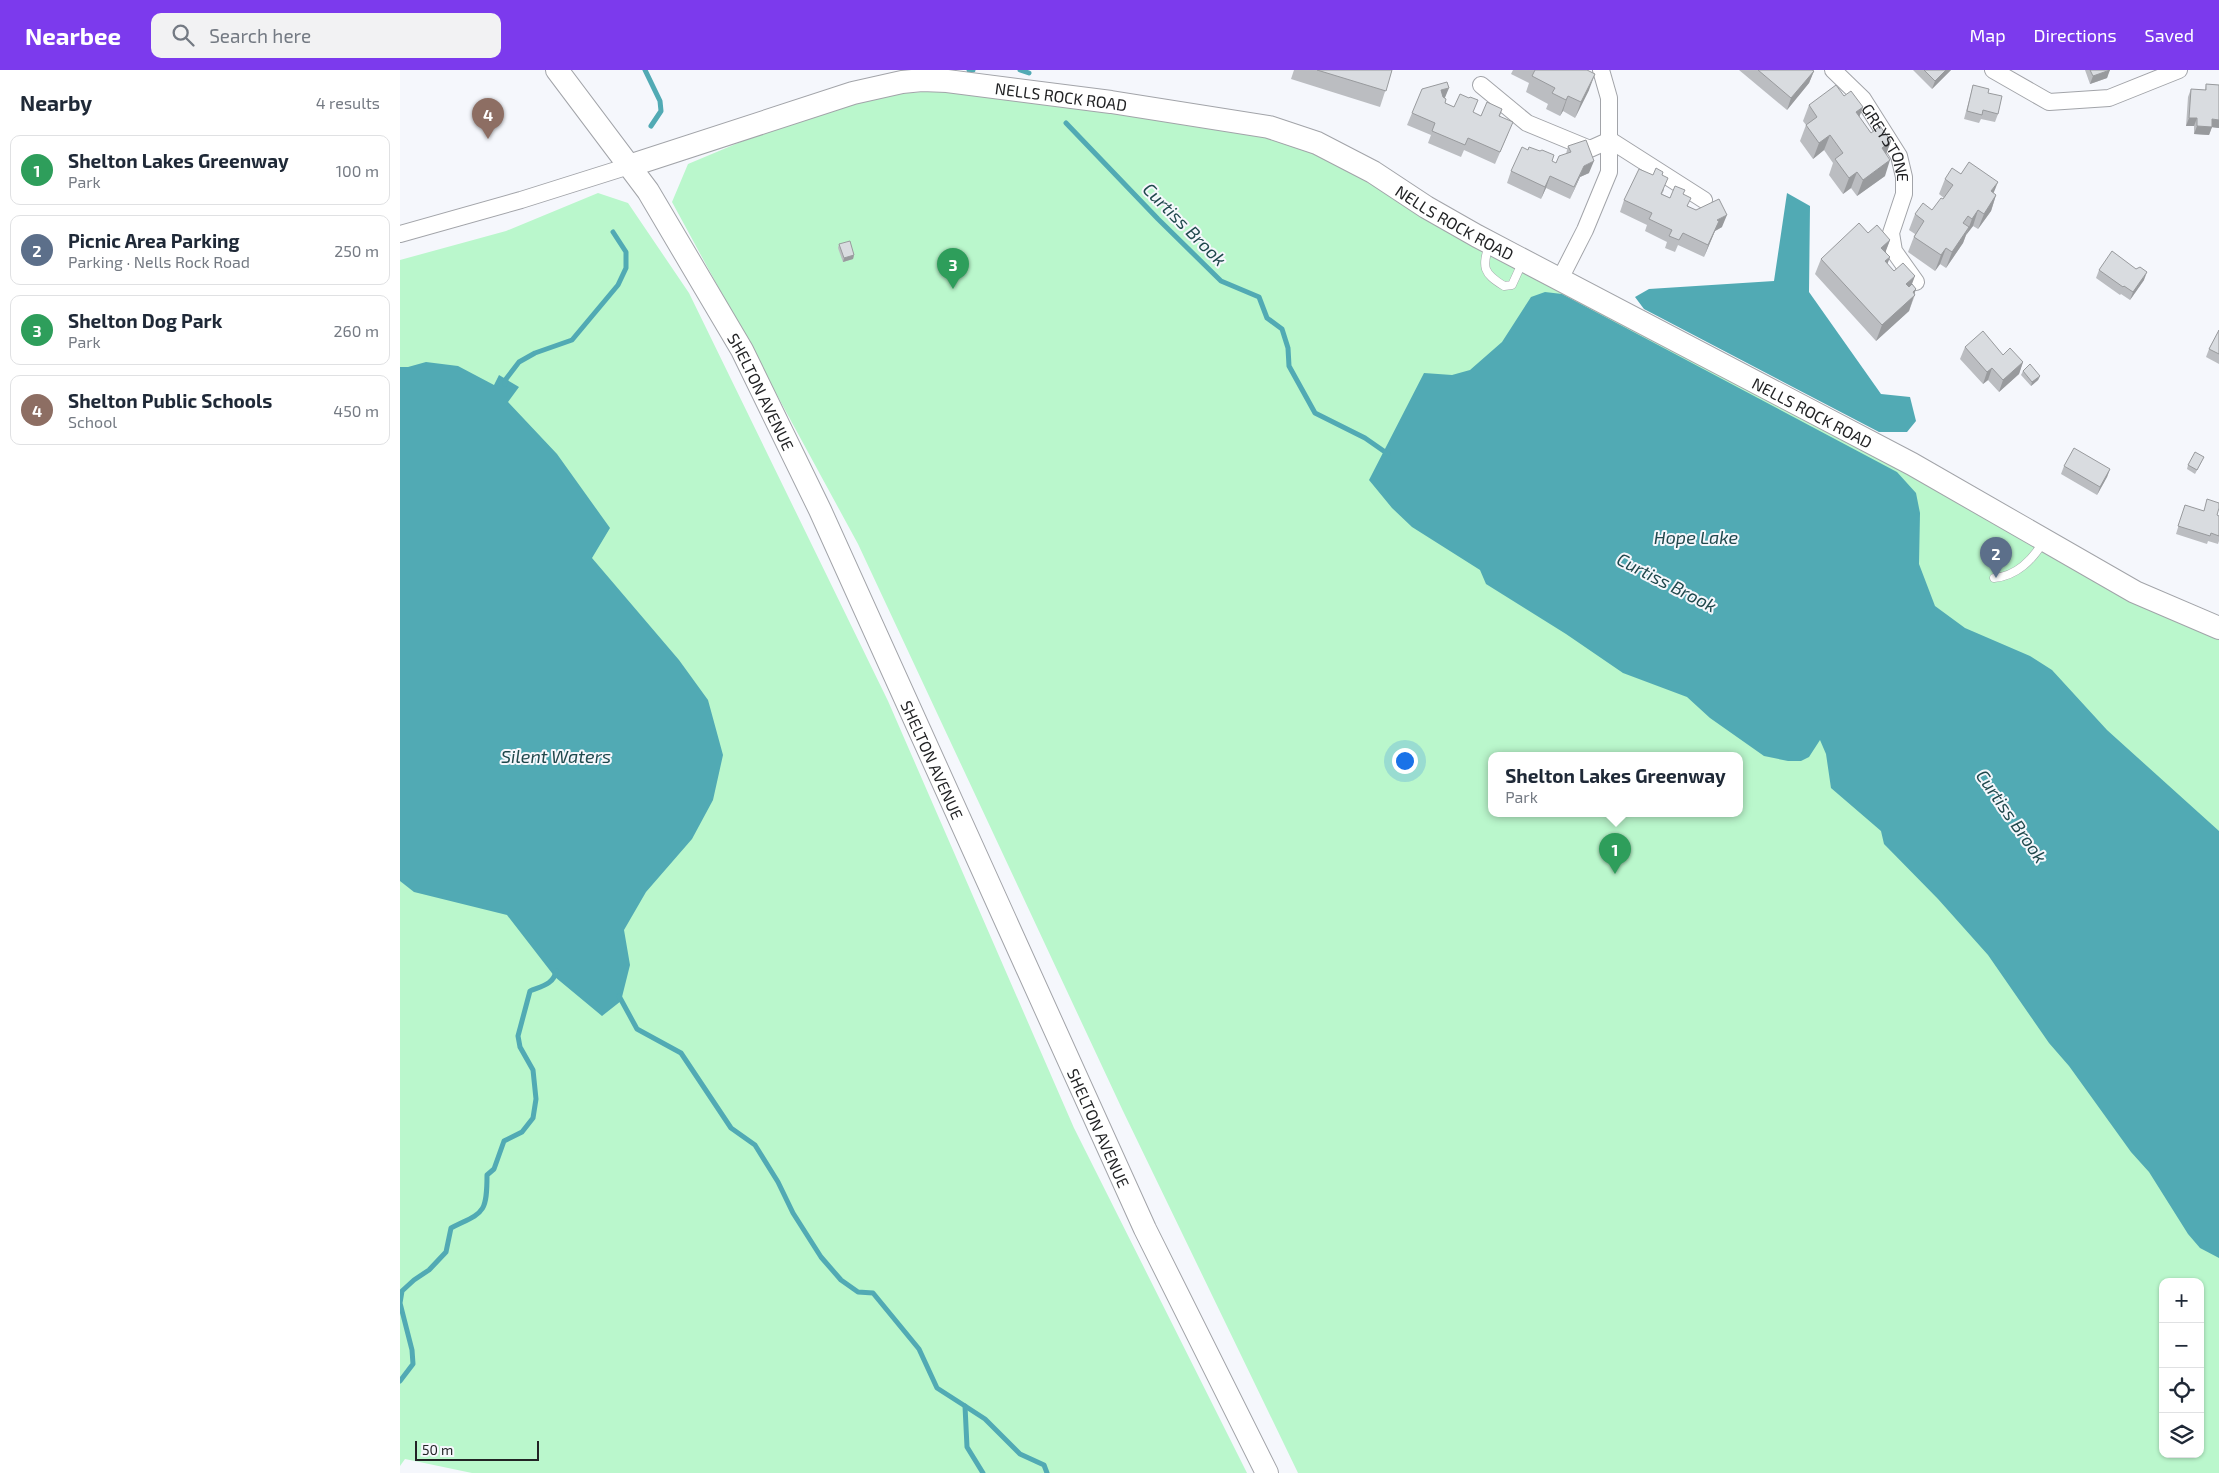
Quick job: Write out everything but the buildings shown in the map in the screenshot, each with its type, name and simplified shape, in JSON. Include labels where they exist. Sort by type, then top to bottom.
[{"type":"main road","name":"SHELTON AVENUE","points":[[556,70],[648,191],[734,335],[788,442],[1145,1229],[1267,1473]]},
{"type":"main road","name":"NELLS ROCK ROAD","points":[[629,166],[852,93],[922,80],[947,81],[1111,102],[1270,127],[1317,143],[1374,172],[1426,206],[1489,242],[1879,446],[2135,592],[2219,628]]},
{"type":"street","points":[[1560,279],[1585,230],[1609,172],[1609,98],[1601,70]]},
{"type":"street","name":"GREYSTONE","points":[[1833,70],[1863,99],[1900,156],[1904,177],[1904,194],[1891,233],[1894,251],[1916,282]]},
{"type":"street","points":[[1993,70],[2049,102],[2109,98],[2179,70]]},
{"type":"street","points":[[1481,85],[1527,123],[1590,149],[1610,140]]},
{"type":"street","points":[[1610,140],[1704,200]]},
{"type":"street","points":[[400,234],[485,211],[629,166]]},
{"type":"lane","points":[[1489,242],[1484,263],[1488,276],[1504,286],[1512,285],[1524,260]]},
{"type":"lane","points":[[1994,578],[2005,577],[2025,565],[2034,558],[2045,540]]},
{"type":"green space","points":[[937,91],[1134,114],[1271,138],[1313,151],[1406,204],[1484,253],[1586,302],[2219,636],[2219,1473],[1298,1473],[1123,1111],[858,544],[672,202],[688,164],[750,138],[893,94]]},
{"type":"green space","points":[[598,193],[628,203],[689,293],[888,701],[1074,1128],[1247,1473],[472,1473],[405,1459],[400,1466],[400,260],[506,231]]},
{"type":"water","points":[[1787,193],[1810,206],[1809,292],[1881,394],[1910,397],[1916,421],[1907,432],[1879,432],[1644,309],[1635,297],[1649,289],[1774,281]]},
{"type":"water","name":"Hope Lake","points":[[1545,292],[1562,294],[1897,472],[1916,493],[1920,513],[1919,564],[1935,606],[1965,628],[2030,656],[2052,670],[2107,730],[2219,831],[2219,1258],[2200,1248],[2188,1234],[2149,1172],[2131,1152],[2069,1066],[2049,1043],[1988,955],[1938,899],[1884,844],[1881,831],[1831,788],[1826,754],[1820,740],[1809,757],[1801,761],[1788,761],[1764,756],[1710,718],[1687,697],[1623,673],[1566,634],[1486,584],[1480,570],[1412,527],[1392,508],[1369,480],[1424,373],[1452,375],[1470,370],[1502,342],[1531,297]]},
{"type":"water","name":"Silent Waters","points":[[426,362],[458,366],[494,385],[499,375],[519,387],[508,402],[557,454],[610,528],[592,558],[679,660],[708,700],[723,755],[713,800],[692,839],[646,892],[624,930],[630,965],[621,1001],[602,1016],[555,977],[507,915],[414,892],[400,881],[400,367],[408,367]]},
{"type":"waterway","points":[[645,70],[660,101],[661,111],[651,126]]},
{"type":"waterway","name":"Curtiss Brook","points":[[1020,70],[1029,73]]},
{"type":"waterway","name":"Curtiss Brook","points":[[1066,123],[1158,219],[1221,281],[1259,297],[1267,318],[1282,329],[1288,348],[1289,366],[1315,413],[1365,438],[1388,454]]},
{"type":"waterway","points":[[505,384],[506,379],[519,362],[535,353],[572,340],[618,285],[626,268],[626,252],[613,232]]},
{"type":"waterway","points":[[400,1381],[413,1364],[412,1350],[400,1303],[402,1291],[429,1270],[446,1252],[451,1228],[470,1219],[481,1210],[486,1198],[487,1175],[494,1169],[504,1141],[522,1132],[533,1118],[536,1099],[533,1070],[520,1047],[518,1036],[530,991],[550,982],[556,971]]},
{"type":"waterway","points":[[619,996],[637,1029],[681,1053],[731,1128],[755,1145],[778,1182],[793,1213],[821,1257],[841,1280],[858,1292],[873,1293],[919,1349],[937,1388],[965,1406],[967,1447],[983,1473]]},
{"type":"waterway","points":[[965,1406],[985,1419],[1020,1454],[1044,1465],[1047,1473]]},
{"type":"place","name":"Shelton Public Schools","points":[[488,139]]},
{"type":"place","name":"Shelton Dog Park","points":[[953,289]]},
{"type":"place","name":"Picnic Area Parking","points":[[1996,578]]},
{"type":"place","name":"Shelton Lakes Greenway","points":[[1615,874]]}]
